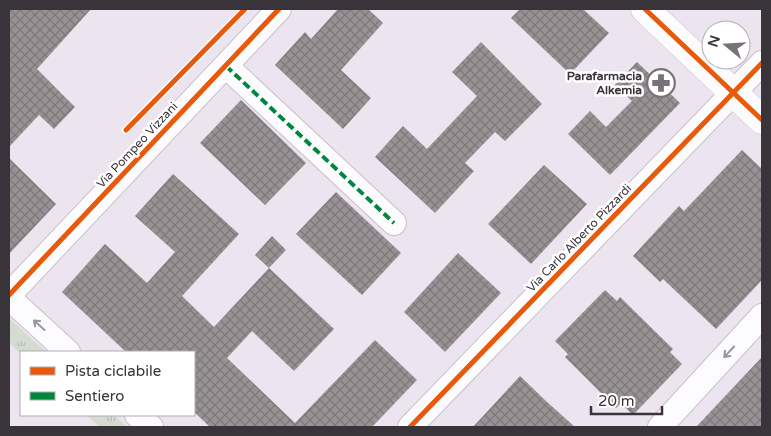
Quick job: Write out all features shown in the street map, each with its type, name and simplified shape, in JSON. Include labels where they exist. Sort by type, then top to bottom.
[{"type":"main road","points":[[645,9],[762,120]]},
{"type":"street","name":"Via Pompeo Vizzani","points":[[9,297],[279,9]]},
{"type":"street","name":"Via Carlo Alberto Pizzardi","points":[[410,427],[762,62]]},
{"type":"street","points":[[226,66],[394,223]]},
{"type":"street","points":[[9,297],[67,351]]},
{"type":"street","points":[[660,427],[762,316]]},
{"type":"street","points":[[138,416],[151,427]]},
{"type":"green space","points":[[9,318],[45,351],[20,351],[20,353],[9,343]]},
{"type":"green space","points":[[87,416],[115,416],[127,427],[100,427]]},
{"type":"building","points":[[9,9],[91,9],[37,69],[75,107],[54,129],[39,115],[9,147]]},
{"type":"building","points":[[338,9],[368,9],[383,23],[341,70],[371,98],[343,129],[275,65],[305,32],[311,39]]},
{"type":"building","points":[[520,9],[583,9],[609,33],[570,74],[511,18]]},
{"type":"building","points":[[481,42],[542,104],[505,141],[495,132],[465,163],[474,171],[435,213],[375,157],[403,126],[427,149],[477,96],[452,72]]},
{"type":"building","points":[[637,62],[680,103],[610,175],[568,134],[590,111],[606,127],[632,101],[615,85]]},
{"type":"building","points":[[241,100],[306,163],[265,205],[200,143]]},
{"type":"building","points":[[742,150],[762,169],[762,280],[716,329],[663,279],[660,282],[633,256],[679,206],[684,211]]},
{"type":"building","points":[[9,158],[56,204],[9,254]]},
{"type":"building","points":[[544,165],[587,204],[531,264],[488,224]]},
{"type":"building","points":[[173,174],[239,234],[182,296],[214,327],[269,268],[334,329],[294,371],[252,331],[227,358],[295,423],[375,340],[417,380],[372,427],[210,427],[195,413],[195,351],[125,351],[62,292],[105,244],[147,283],[175,252],[135,216]]},
{"type":"building","points":[[336,192],[401,253],[362,295],[296,234]]},
{"type":"building","points":[[272,236],[286,250],[269,268],[255,255]]},
{"type":"building","points":[[458,253],[501,293],[445,352],[404,312]]},
{"type":"building","points":[[605,290],[617,301],[620,297],[673,349],[670,352],[682,364],[633,415],[621,403],[616,408],[565,357],[568,354],[555,341]]},
{"type":"building","points":[[762,357],[762,427],[696,427]]},
{"type":"building","points":[[520,376],[547,402],[575,427],[473,427]]},
{"type":"marked path","points":[[226,66],[394,223]]},
{"type":"cycle path","points":[[126,130],[245,9]]},
{"type":"cycle path","points":[[9,295],[279,9]]},
{"type":"cycle path","points":[[645,9],[762,120]]},
{"type":"cycle path","points":[[410,427],[762,63]]},
{"type":"place","name":"Parafarmacia Alkemia","points":[[661,83]]}]
